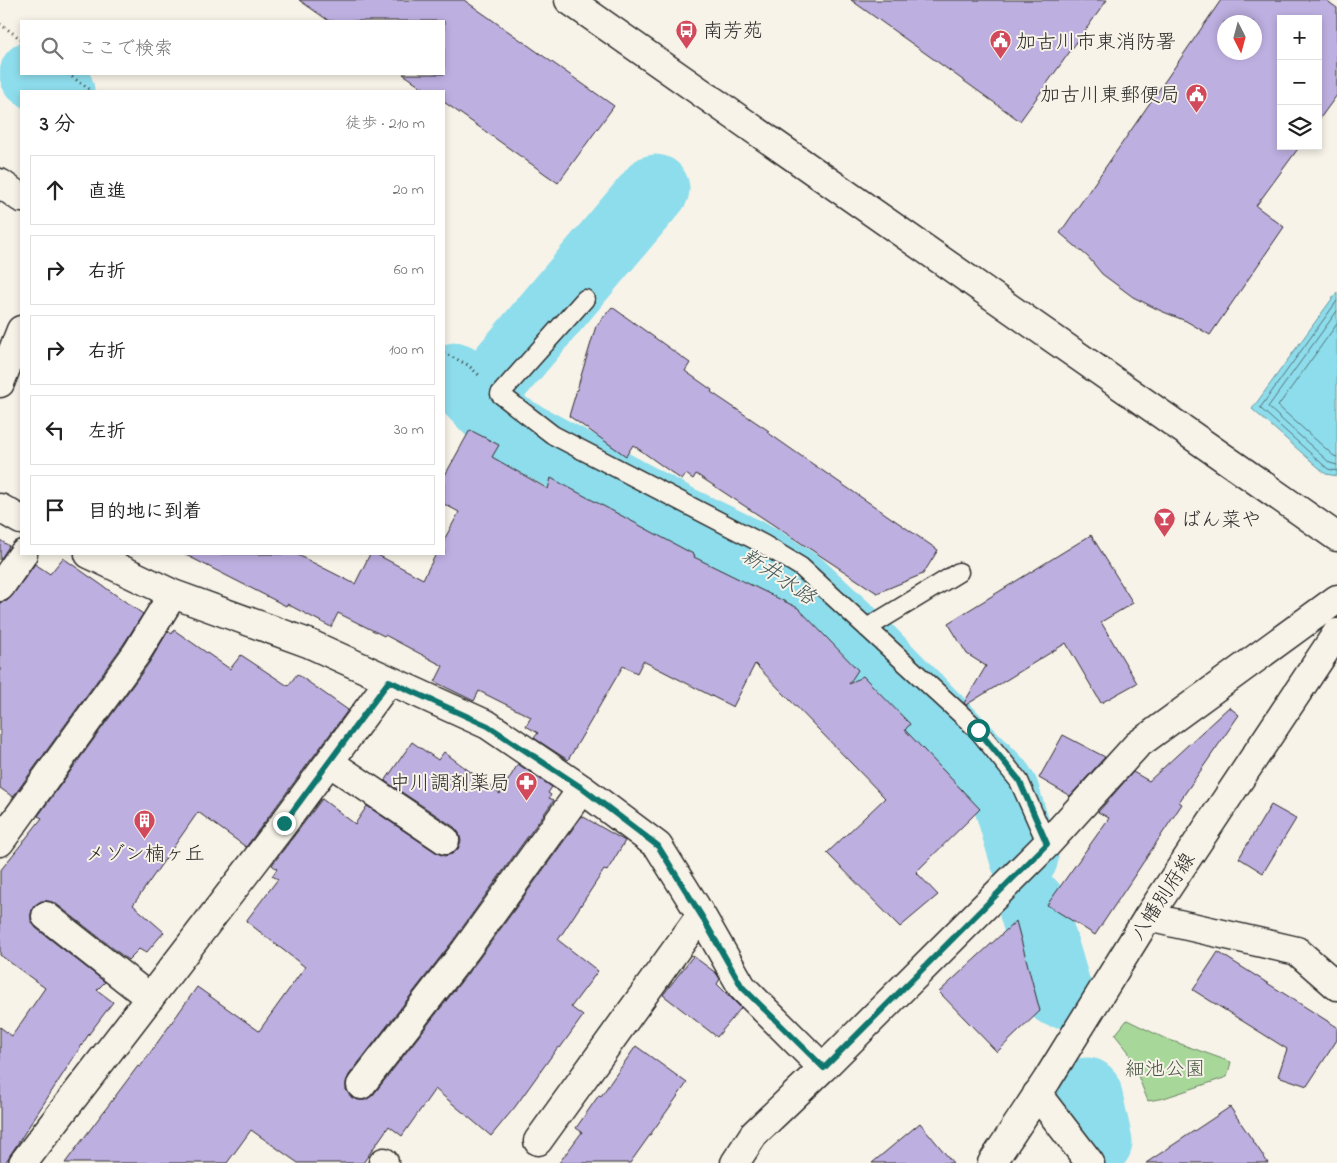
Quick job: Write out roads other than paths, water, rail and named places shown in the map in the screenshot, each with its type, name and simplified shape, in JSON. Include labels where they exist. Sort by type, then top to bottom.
[{"type":"street","points":[[569,0],[1337,537]]},
{"type":"street","points":[[0,183],[20,197]]},
{"type":"street","points":[[0,383],[20,333]]},
{"type":"street","points":[[0,508],[20,519]]},
{"type":"street","points":[[0,587],[22,555]]},
{"type":"street","points":[[92,555],[173,594],[308,643],[488,726],[582,788],[658,846],[701,915],[742,987],[824,1068]]},
{"type":"street","points":[[0,842],[136,654],[173,594]]},
{"type":"street","points":[[735,1163],[754,1134],[824,1068],[1047,844],[1137,745],[1337,599]]},
{"type":"street","name":"八幡別府線","points":[[992,1163],[1148,917],[1337,633]]},
{"type":"street","points":[[23,1163],[389,681]]},
{"type":"street","points":[[329,762],[446,840]]},
{"type":"street","points":[[361,1085],[466,951],[582,788]]},
{"type":"street","points":[[538,1141],[701,915]]},
{"type":"street","points":[[46,916],[150,998]]},
{"type":"street","points":[[1148,917],[1297,951],[1337,986]]},
{"type":"street","points":[[1037,1094],[1090,1163]]},
{"type":"lane","points":[[585,299],[500,394],[553,435],[763,544],[801,567],[978,730],[1019,780],[1047,844]]},
{"type":"lane","points":[[867,628],[959,572]]},
{"type":"water","points":[[1337,292],[1337,476],[1326,474],[1252,409]]},
{"type":"waterway","name":"新井水路","points":[[36,75],[58,90]]},
{"type":"waterway","points":[[500,373],[655,189]]},
{"type":"waterway","name":"新井水路","points":[[456,377],[508,427],[680,520],[759,558],[800,585],[856,637],[999,783],[1005,793],[1024,857]]},
{"type":"waterway","name":"新井水路","points":[[1032,905],[1058,993]]},
{"type":"waterway","name":"新井水路","points":[[1087,1092],[1098,1142]]},
{"type":"place","name":"南芳苑","points":[[687,49]]},
{"type":"place","name":"加古川市東消防署","points":[[1000,60]]},
{"type":"place","name":"加古川東郵便局","points":[[1196,113]]},
{"type":"place","name":"ばん菜や","points":[[1165,538]]},
{"type":"place","name":"中川調剤薬局","points":[[526,801]]},
{"type":"place","name":"メゾン楠ヶ丘","points":[[145,840]]},
{"type":"park label","name":"細池公園","points":[[1165,1068]]}]
